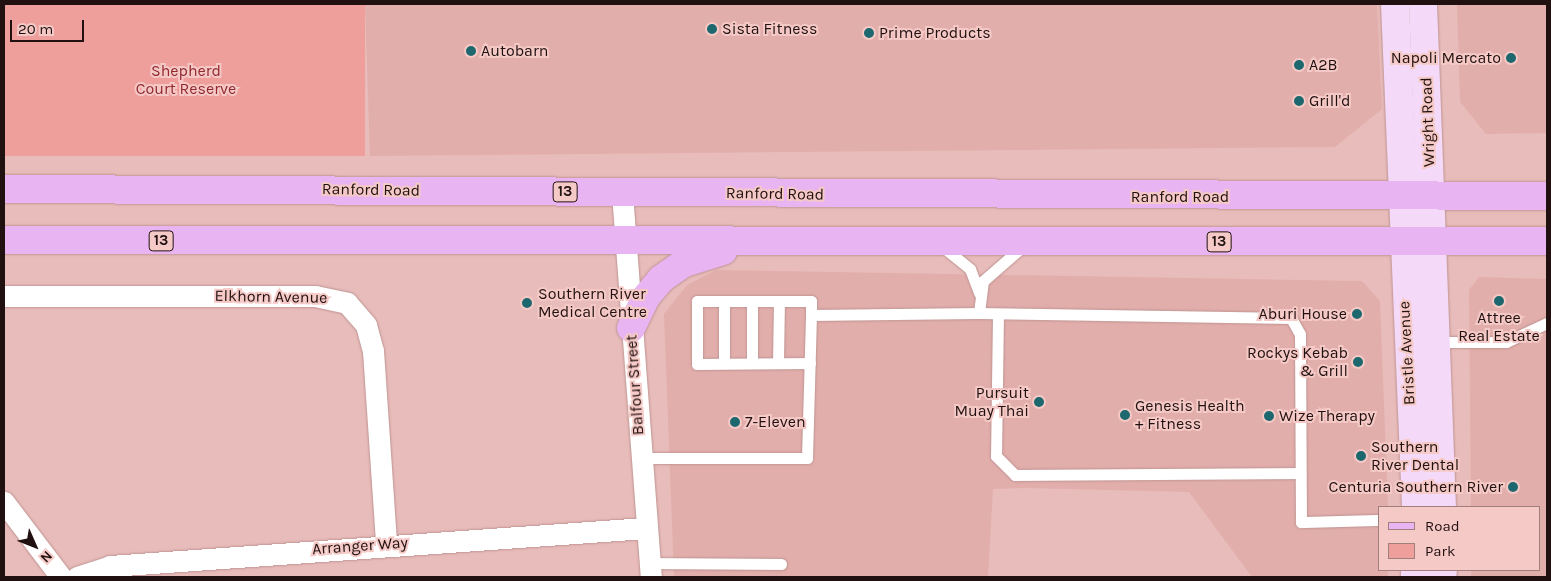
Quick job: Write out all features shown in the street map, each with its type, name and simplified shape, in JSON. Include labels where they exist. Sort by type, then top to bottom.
[{"type":"main road","name":"Ranford Road","points":[[4,189],[1401,198],[1547,196]]},
{"type":"main road","name":"13","points":[[4,240],[625,243],[1547,241]]},
{"type":"main road","points":[[631,328],[646,297],[662,279],[684,263],[748,243]]},
{"type":"street","name":"Wright Road","points":[[1395,4],[1401,198]]},
{"type":"street","name":"Wright Road","points":[[1424,4],[1433,241]]},
{"type":"street","name":"Balfour Street","points":[[622,193],[650,570]]},
{"type":"street","name":"Bristle Avenue","points":[[1401,198],[1416,506]]},
{"type":"street","name":"Bristle Avenue","points":[[1433,241],[1442,506]]},
{"type":"street","name":"Elkhorn Avenue","points":[[4,296],[315,296],[347,304],[366,325],[373,351],[386,544]]},
{"type":"street","points":[[4,502],[61,577]]},
{"type":"street","name":"Arranger Way","points":[[77,577],[110,566],[386,544],[646,528]]},
{"type":"lane","points":[[931,242],[961,258],[977,284],[980,298]]},
{"type":"lane","points":[[979,313],[983,281],[998,264],[1036,242]]},
{"type":"lane","points":[[641,458],[807,458],[810,363],[811,301],[697,301],[697,364],[810,363]]},
{"type":"lane","points":[[724,301],[724,363]]},
{"type":"lane","points":[[752,301],[752,363]]},
{"type":"lane","points":[[778,363],[779,301]]},
{"type":"lane","points":[[811,315],[979,313],[1291,318],[1300,334],[1301,522],[1378,520]]},
{"type":"lane","points":[[998,314],[996,456],[1015,475],[1300,472]]},
{"type":"lane","points":[[1437,342],[1506,342],[1547,323]]},
{"type":"lane","points":[[650,570],[781,564]]},
{"type":"shaded area","points":[[365,4],[1377,4],[1382,109],[1335,147],[370,156]]},
{"type":"shaded area","points":[[1457,4],[1547,4],[1547,133],[1486,134],[1460,102]]},
{"type":"shaded area","points":[[716,270],[1362,281],[1380,301],[1388,506],[1378,506],[1378,571],[1388,571],[1388,577],[1252,577],[1189,492],[1027,488],[993,489],[988,577],[674,577],[664,314],[687,285]]},
{"type":"shaded area","points":[[1479,277],[1547,279],[1547,577],[1471,577],[1471,571],[1541,571],[1541,506],[1471,506],[1469,290]]},
{"type":"green space","name":"Shepherd Court Reserve","points":[[4,4],[365,4],[365,156],[4,156]]},
{"type":"place","name":"Sista Fitness","points":[[712,29]]},
{"type":"place","name":"Prime Products","points":[[869,33]]},
{"type":"place","name":"Autobarn","points":[[471,51]]},
{"type":"place","name":"Napoli Mercato","points":[[1511,58]]},
{"type":"place","name":"A2B","points":[[1299,65]]},
{"type":"place","name":"Grill'd","points":[[1299,101]]},
{"type":"place","name":"Attree Real Estate","points":[[1499,301]]},
{"type":"place","name":"Southern River Medical Centre","points":[[527,303]]},
{"type":"place","name":"Aburi House","points":[[1357,314]]},
{"type":"place","name":"Rockys Kebab & Grill","points":[[1358,362]]},
{"type":"place","name":"Pursuit Muay Thai","points":[[1039,402]]},
{"type":"place","name":"Genesis Health + Fitness","points":[[1125,415]]},
{"type":"place","name":"Wize Therapy","points":[[1269,416]]},
{"type":"place","name":"7-Eleven","points":[[735,422]]},
{"type":"place","name":"Southern River Dental","points":[[1361,456]]},
{"type":"place","name":"Centuria Southern River","points":[[1513,487]]}]
